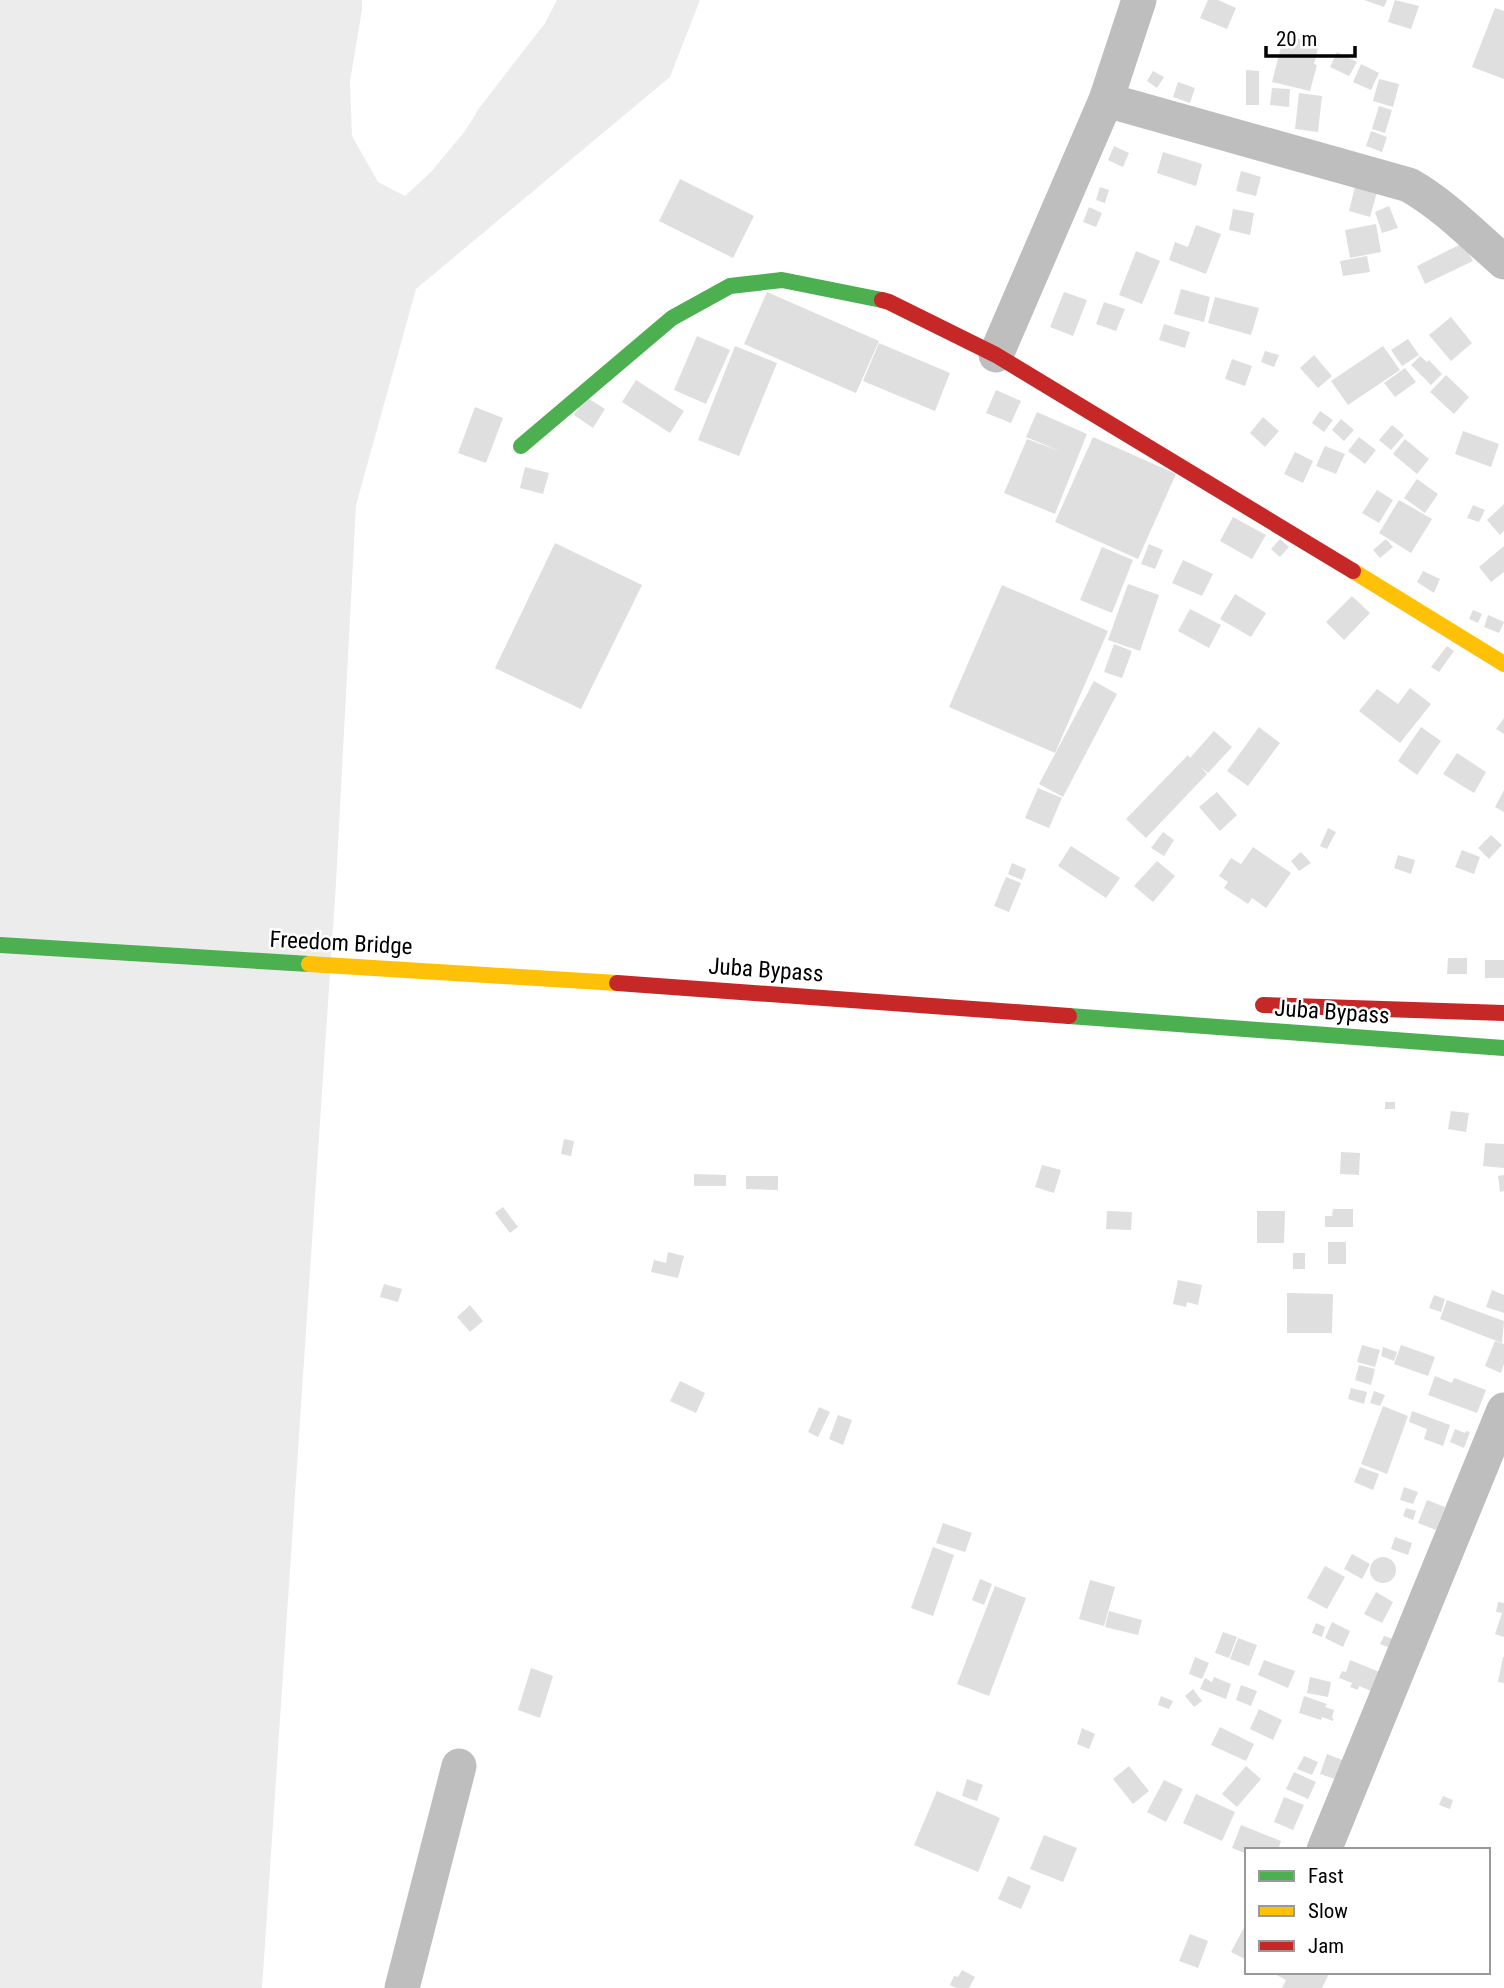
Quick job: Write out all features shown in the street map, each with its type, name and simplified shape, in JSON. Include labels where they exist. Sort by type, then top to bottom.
[{"type":"main road","points":[[521,446],[672,317],[730,286],[782,280],[889,302],[996,355],[1504,664]]},
{"type":"main road","name":"Freedom Bridge","points":[[0,945],[680,986]]},
{"type":"main road","name":"Juba Bypass","points":[[680,986],[1043,998]]},
{"type":"main road","name":"Juba Bypass","points":[[680,986],[1504,1048]]},
{"type":"main road","name":"Juba Bypass","points":[[1253,1005],[1504,1013]]},
{"type":"street","points":[[996,355],[1106,100],[1139,0]]},
{"type":"street","points":[[1106,100],[1409,185],[1429,196],[1504,262]]},
{"type":"street","points":[[1325,1848],[1504,1410]]},
{"type":"street","points":[[402,1988],[459,1766]]},
{"type":"shaded area","points":[[0,0],[362,0],[350,81],[352,136],[378,182],[405,196],[431,172],[465,131],[480,107],[545,23],[557,0],[700,0],[670,77],[416,289],[356,505],[336,883],[262,1988],[0,1988]]},
{"type":"building","points":[[1208,0],[1218,0],[1236,8],[1227,29],[1200,18]]},
{"type":"building","points":[[1364,0],[1387,0],[1384,7]]},
{"type":"building","points":[[1395,0],[1419,6],[1411,29],[1388,22]]},
{"type":"building","points":[[1495,8],[1504,11],[1504,79],[1472,67]]},
{"type":"building","points":[[1284,35],[1319,44],[1310,91],[1272,82]]},
{"type":"building","points":[[1337,52],[1357,62],[1349,76],[1330,67]]},
{"type":"building","points":[[1361,64],[1379,73],[1371,90],[1353,82]]},
{"type":"building","points":[[1246,70],[1259,71],[1259,105],[1246,105]]},
{"type":"building","points":[[1153,71],[1164,77],[1157,88],[1147,81]]},
{"type":"building","points":[[1379,79],[1399,84],[1393,107],[1373,101]]},
{"type":"building","points":[[1178,82],[1195,88],[1190,103],[1173,97]]},
{"type":"building","points":[[1272,88],[1290,89],[1289,107],[1270,105]]},
{"type":"building","points":[[1299,93],[1322,96],[1318,132],[1295,129]]},
{"type":"building","points":[[1379,106],[1392,110],[1385,133],[1372,129]]},
{"type":"building","points":[[1371,131],[1387,137],[1382,152],[1366,146]]},
{"type":"building","points":[[1114,146],[1129,153],[1123,167],[1108,160]]},
{"type":"building","points":[[1163,152],[1202,164],[1196,186],[1157,173]]},
{"type":"building","points":[[1241,171],[1261,177],[1256,196],[1236,191]]},
{"type":"building","points":[[680,179],[754,216],[733,258],[659,221]]},
{"type":"building","points":[[1100,187],[1109,190],[1105,203],[1096,200]]},
{"type":"building","points":[[1355,187],[1377,192],[1370,217],[1349,211]]},
{"type":"building","points":[[1389,206],[1398,228],[1382,233],[1375,212]]},
{"type":"building","points":[[1089,207],[1102,213],[1096,227],[1083,222]]},
{"type":"building","points":[[1233,209],[1254,213],[1250,235],[1229,230]]},
{"type":"building","points":[[1376,224],[1381,252],[1350,258],[1345,230]]},
{"type":"building","points":[[1196,225],[1221,234],[1206,274],[1169,260],[1175,242],[1188,247]]},
{"type":"building","points":[[1463,243],[1473,261],[1425,284],[1417,266]]},
{"type":"building","points":[[1136,251],[1160,261],[1142,304],[1119,295]]},
{"type":"building","points":[[1367,256],[1370,272],[1343,276],[1340,261]]},
{"type":"building","points":[[1181,289],[1210,297],[1204,322],[1174,314]]},
{"type":"building","points":[[767,292],[879,341],[856,393],[744,344]]},
{"type":"building","points":[[1064,292],[1087,300],[1073,336],[1050,327]]},
{"type":"building","points":[[1215,297],[1259,308],[1251,335],[1208,323]]},
{"type":"building","points":[[1104,302],[1125,309],[1116,331],[1096,324]]},
{"type":"building","points":[[1451,317],[1472,343],[1451,361],[1429,335]]},
{"type":"building","points":[[1164,324],[1190,332],[1185,348],[1159,340]]},
{"type":"building","points":[[697,336],[730,350],[706,404],[674,390]]},
{"type":"building","points":[[1408,339],[1419,355],[1402,366],[1391,350]]},
{"type":"building","points":[[879,343],[950,373],[935,411],[863,381]]},
{"type":"building","points":[[735,346],[777,363],[739,456],[698,440]]},
{"type":"building","points":[[1383,346],[1400,370],[1348,405],[1331,381]]},
{"type":"building","points":[[1265,351],[1279,355],[1274,367],[1261,362]]},
{"type":"building","points":[[1314,355],[1332,376],[1318,388],[1300,368]]},
{"type":"building","points":[[1420,356],[1427,362],[1429,360],[1442,374],[1431,385],[1411,365]]},
{"type":"building","points":[[1232,359],[1252,366],[1245,386],[1225,379]]},
{"type":"building","points":[[1405,368],[1416,382],[1395,397],[1384,383]]},
{"type":"building","points":[[1446,375],[1469,397],[1454,414],[1430,392]]},
{"type":"building","points":[[636,380],[684,411],[670,433],[622,402]]},
{"type":"building","points":[[996,390],[1021,401],[1011,423],[986,413]]},
{"type":"building","points":[[586,397],[605,409],[593,428],[574,415]]},
{"type":"building","points":[[475,407],[503,418],[486,463],[458,453]]},
{"type":"building","points":[[1320,411],[1333,420],[1324,432],[1312,423]]},
{"type":"building","points":[[1037,412],[1087,434],[1055,514],[1004,493],[1027,439],[1062,452],[1026,437]]},
{"type":"building","points":[[1263,417],[1279,431],[1265,447],[1250,433]]},
{"type":"building","points":[[1341,419],[1354,430],[1344,441],[1332,430]]},
{"type":"building","points":[[1392,425],[1404,435],[1391,450],[1379,440]]},
{"type":"building","points":[[1463,431],[1499,444],[1491,467],[1455,454]]},
{"type":"building","points":[[1093,437],[1176,474],[1138,559],[1055,522]]},
{"type":"building","points":[[1359,437],[1376,450],[1365,464],[1348,451]]},
{"type":"building","points":[[1405,439],[1429,459],[1417,474],[1393,454]]},
{"type":"building","points":[[1325,446],[1345,454],[1336,474],[1316,466]]},
{"type":"building","points":[[1295,452],[1313,461],[1303,483],[1284,474]]},
{"type":"building","points":[[525,467],[549,473],[543,494],[520,488]]},
{"type":"building","points":[[1417,479],[1438,494],[1425,513],[1404,498]]},
{"type":"building","points":[[1377,490],[1393,500],[1379,523],[1362,513]]},
{"type":"building","points":[[1399,500],[1432,519],[1411,553],[1379,533]]},
{"type":"building","points":[[1504,504],[1504,531],[1500,535],[1487,520]]},
{"type":"building","points":[[1473,505],[1485,510],[1479,522],[1467,518]]},
{"type":"building","points":[[1233,517],[1266,535],[1252,559],[1220,541]]},
{"type":"building","points":[[1280,539],[1289,547],[1280,557],[1271,549]]},
{"type":"building","points":[[1386,539],[1393,547],[1380,558],[1373,550]]},
{"type":"building","points":[[555,543],[642,585],[581,709],[495,668]]},
{"type":"building","points":[[1149,544],[1163,550],[1155,569],[1141,564]]},
{"type":"building","points":[[1504,546],[1504,572],[1491,582],[1479,567]]},
{"type":"building","points":[[1102,547],[1133,560],[1112,613],[1080,600]]},
{"type":"building","points":[[1183,560],[1213,574],[1202,596],[1172,583]]},
{"type":"building","points":[[1423,571],[1440,579],[1434,593],[1417,582]]},
{"type":"building","points":[[1128,584],[1159,595],[1140,651],[1108,640]]},
{"type":"building","points":[[1002,585],[1108,631],[1055,753],[949,707]]},
{"type":"building","points":[[1235,594],[1266,613],[1251,637],[1220,619]]},
{"type":"building","points":[[1352,596],[1370,613],[1344,640],[1326,622]]},
{"type":"building","points":[[1190,609],[1221,625],[1209,648],[1178,631]]},
{"type":"building","points":[[1473,610],[1482,614],[1478,623],[1469,619]]},
{"type":"building","points":[[1488,615],[1504,622],[1499,633],[1484,627]]},
{"type":"building","points":[[1114,644],[1132,651],[1122,678],[1104,672]]},
{"type":"building","points":[[1447,646],[1454,651],[1439,672],[1431,667]]},
{"type":"building","points":[[1094,681],[1117,694],[1063,797],[1039,784]]},
{"type":"building","points":[[1410,688],[1431,704],[1400,743],[1359,711],[1377,689],[1398,704]]},
{"type":"building","points":[[1504,718],[1504,734],[1496,729]]},
{"type":"building","points":[[1259,727],[1280,743],[1248,786],[1227,771]]},
{"type":"building","points":[[1421,727],[1441,741],[1417,775],[1398,761]]},
{"type":"building","points":[[1214,731],[1232,747],[1208,773],[1201,767],[1207,774],[1146,838],[1126,819],[1188,755],[1190,758]]},
{"type":"building","points":[[1457,753],[1486,772],[1474,793],[1443,774]]},
{"type":"building","points":[[1038,788],[1062,798],[1049,828],[1025,818]]},
{"type":"building","points":[[1504,790],[1504,812],[1495,807]]},
{"type":"building","points":[[1217,792],[1237,815],[1220,831],[1199,807]]},
{"type":"building","points":[[1328,828],[1336,832],[1327,849],[1320,846]]},
{"type":"building","points":[[1163,832],[1174,840],[1164,856],[1151,848]]},
{"type":"building","points":[[1491,835],[1502,845],[1489,859],[1478,848]]},
{"type":"building","points":[[1071,846],[1120,878],[1106,898],[1058,866]]},
{"type":"building","points":[[1253,847],[1291,873],[1266,908],[1252,898],[1248,904],[1224,888],[1228,882],[1219,876],[1231,858],[1241,864]]},
{"type":"building","points":[[1462,850],[1480,857],[1474,874],[1455,867]]},
{"type":"building","points":[[1301,852],[1311,863],[1299,871],[1291,861]]},
{"type":"building","points":[[1398,855],[1415,860],[1411,874],[1394,868]]},
{"type":"building","points":[[1157,861],[1175,876],[1153,902],[1134,886]]},
{"type":"building","points":[[1012,863],[1026,869],[1022,880],[1008,874]]},
{"type":"building","points":[[1006,877],[1021,883],[1009,912],[994,906]]},
{"type":"building","points":[[1448,958],[1467,958],[1467,974],[1447,974]]},
{"type":"building","points":[[1485,960],[1504,960],[1504,978],[1485,978]]},
{"type":"building","points":[[1385,1102],[1395,1102],[1395,1109],[1385,1109]]},
{"type":"building","points":[[1451,1111],[1469,1113],[1466,1132],[1448,1129]]},
{"type":"building","points":[[564,1139],[574,1141],[571,1156],[561,1154]]},
{"type":"building","points":[[1485,1143],[1504,1144],[1504,1168],[1483,1166]]},
{"type":"building","points":[[1341,1152],[1360,1153],[1359,1175],[1340,1174]]},
{"type":"building","points":[[1042,1165],[1061,1170],[1054,1193],[1035,1187]]},
{"type":"building","points":[[694,1174],[726,1175],[726,1186],[694,1186]]},
{"type":"building","points":[[1504,1175],[1504,1191],[1500,1192],[1498,1176]]},
{"type":"building","points":[[746,1176],[778,1176],[778,1190],[746,1189]]},
{"type":"building","points":[[503,1207],[518,1227],[510,1233],[495,1213]]},
{"type":"building","points":[[1333,1209],[1353,1209],[1353,1227],[1325,1227],[1325,1216],[1332,1216]]},
{"type":"building","points":[[1107,1211],[1132,1212],[1131,1230],[1106,1229]]},
{"type":"building","points":[[1257,1211],[1285,1211],[1284,1243],[1257,1243]]},
{"type":"building","points":[[1328,1242],[1346,1242],[1346,1264],[1328,1264]]},
{"type":"building","points":[[668,1252],[684,1256],[678,1278],[651,1272],[654,1260],[666,1263]]},
{"type":"building","points":[[1293,1253],[1305,1253],[1305,1269],[1293,1269]]},
{"type":"building","points":[[1178,1280],[1202,1285],[1198,1305],[1187,1302],[1186,1307],[1173,1304]]},
{"type":"building","points":[[384,1284],[402,1289],[398,1302],[380,1297]]},
{"type":"building","points":[[1492,1290],[1504,1295],[1504,1313],[1486,1307]]},
{"type":"building","points":[[1287,1293],[1333,1294],[1332,1333],[1287,1333]]},
{"type":"building","points":[[1434,1295],[1445,1299],[1441,1312],[1429,1308]]},
{"type":"building","points":[[1447,1300],[1504,1321],[1502,1343],[1440,1319]]},
{"type":"building","points":[[470,1305],[483,1321],[470,1332],[457,1317]]},
{"type":"building","points":[[1495,1341],[1504,1344],[1501,1373],[1485,1366]]},
{"type":"building","points":[[1362,1345],[1380,1350],[1375,1367],[1357,1362]]},
{"type":"building","points":[[1401,1345],[1435,1357],[1428,1376],[1394,1364]]},
{"type":"building","points":[[1383,1347],[1397,1352],[1394,1361],[1381,1356]]},
{"type":"building","points":[[1359,1365],[1375,1369],[1371,1385],[1355,1380]]},
{"type":"building","points":[[1435,1376],[1452,1383],[1454,1378],[1486,1390],[1477,1413],[1428,1395]]},
{"type":"building","points":[[680,1381],[705,1393],[696,1413],[670,1401]]},
{"type":"building","points":[[1351,1388],[1367,1392],[1364,1404],[1348,1399]]},
{"type":"building","points":[[1374,1391],[1385,1395],[1380,1406],[1370,1403]]},
{"type":"building","points":[[1383,1406],[1408,1416],[1387,1474],[1361,1464]]},
{"type":"building","points":[[819,1407],[830,1412],[818,1437],[808,1432]]},
{"type":"building","points":[[1412,1411],[1450,1425],[1443,1446],[1424,1439],[1427,1429],[1409,1422]]},
{"type":"building","points":[[838,1415],[852,1420],[843,1445],[829,1439]]},
{"type":"building","points":[[1455,1429],[1470,1432],[1464,1448],[1450,1442]]},
{"type":"building","points":[[1360,1467],[1379,1474],[1373,1490],[1354,1482]]},
{"type":"building","points":[[1404,1487],[1418,1492],[1413,1504],[1400,1500]]},
{"type":"building","points":[[1427,1500],[1445,1507],[1436,1530],[1418,1523]]},
{"type":"building","points":[[1406,1508],[1416,1511],[1413,1520],[1403,1516]]},
{"type":"building","points":[[943,1523],[972,1533],[965,1552],[936,1543]]},
{"type":"building","points":[[1395,1537],[1412,1543],[1408,1555],[1391,1549]]},
{"type":"building","points":[[933,1547],[954,1555],[933,1616],[911,1608]]},
{"type":"building","points":[[1352,1554],[1370,1564],[1362,1579],[1344,1569]]},
{"type":"building","points":[[1383,1557],[1392,1561],[1396,1570],[1392,1579],[1383,1583],[1374,1579],[1370,1570],[1374,1561]]},
{"type":"building","points":[[1325,1566],[1345,1577],[1327,1609],[1307,1598]]},
{"type":"building","points":[[980,1579],[992,1584],[984,1605],[972,1600]]},
{"type":"building","points":[[1090,1580],[1115,1587],[1104,1626],[1079,1619]]},
{"type":"building","points":[[995,1586],[1026,1598],[989,1696],[957,1684]]},
{"type":"building","points":[[1376,1592],[1393,1602],[1382,1623],[1364,1614]]},
{"type":"building","points":[[1498,1602],[1504,1603],[1504,1637],[1495,1634],[1502,1613],[1496,1612]]},
{"type":"building","points":[[1109,1611],[1142,1620],[1138,1635],[1105,1627]]},
{"type":"building","points":[[1332,1622],[1350,1631],[1343,1647],[1325,1638]]},
{"type":"building","points":[[1316,1623],[1325,1627],[1322,1637],[1312,1633]]},
{"type":"building","points":[[1223,1632],[1237,1637],[1229,1658],[1215,1653]]},
{"type":"building","points":[[1384,1636],[1396,1640],[1392,1649],[1380,1644]]},
{"type":"building","points":[[1238,1638],[1257,1645],[1249,1666],[1230,1659]]},
{"type":"building","points":[[1195,1657],[1209,1663],[1202,1679],[1189,1674]]},
{"type":"building","points":[[1504,1657],[1504,1683],[1498,1682]]},
{"type":"building","points":[[1264,1660],[1295,1671],[1288,1688],[1258,1675]]},
{"type":"building","points":[[1350,1660],[1387,1675],[1379,1694],[1359,1686],[1358,1690],[1350,1687],[1352,1683],[1339,1678],[1342,1671],[1346,1672]]},
{"type":"building","points":[[531,1668],[553,1676],[540,1718],[518,1710]]},
{"type":"building","points":[[1214,1677],[1231,1684],[1226,1699],[1200,1689],[1205,1678],[1212,1682]]},
{"type":"building","points":[[1310,1677],[1331,1682],[1328,1697],[1307,1693]]},
{"type":"building","points":[[1241,1685],[1257,1691],[1251,1706],[1236,1700]]},
{"type":"building","points":[[1193,1689],[1202,1701],[1194,1707],[1185,1696]]},
{"type":"building","points":[[1161,1696],[1173,1701],[1169,1709],[1158,1705]]},
{"type":"building","points":[[1304,1696],[1327,1704],[1325,1707],[1334,1710],[1333,1721],[1299,1713]]},
{"type":"building","points":[[1259,1709],[1282,1720],[1273,1740],[1250,1729]]},
{"type":"building","points":[[1220,1727],[1254,1744],[1246,1761],[1211,1745]]},
{"type":"building","points":[[1082,1728],[1095,1734],[1089,1749],[1077,1744]]},
{"type":"building","points":[[1327,1754],[1345,1761],[1338,1780],[1320,1774]]},
{"type":"building","points":[[1304,1756],[1318,1762],[1312,1775],[1297,1769]]},
{"type":"building","points":[[1129,1766],[1149,1791],[1133,1804],[1113,1779]]},
{"type":"building","points":[[1246,1766],[1261,1779],[1237,1807],[1222,1794]]},
{"type":"building","points":[[1294,1772],[1316,1782],[1308,1799],[1286,1789]]},
{"type":"building","points":[[967,1779],[983,1785],[977,1801],[962,1796]]},
{"type":"building","points":[[1164,1780],[1183,1789],[1166,1822],[1147,1812]]},
{"type":"building","points":[[937,1791],[1000,1818],[978,1872],[914,1845]]},
{"type":"building","points":[[1196,1794],[1235,1812],[1222,1841],[1183,1823]]},
{"type":"building","points":[[1443,1796],[1453,1800],[1450,1809],[1439,1805]]},
{"type":"building","points":[[1284,1797],[1304,1805],[1293,1830],[1274,1822]]},
{"type":"building","points":[[1241,1825],[1281,1841],[1279,1848],[1245,1848],[1245,1853],[1232,1848]]},
{"type":"building","points":[[1044,1835],[1077,1848],[1063,1882],[1030,1869]]},
{"type":"building","points":[[1008,1876],[1031,1886],[1021,1909],[998,1899]]},
{"type":"building","points":[[1245,1926],[1245,1959],[1231,1952]]},
{"type":"building","points":[[1190,1934],[1208,1941],[1198,1968],[1179,1961]]},
{"type":"building","points":[[962,1970],[975,1977],[969,1988],[950,1985],[954,1976],[958,1977]]},
{"type":"building","points":[[1275,1974],[1329,1974],[1322,1988],[1282,1988],[1286,1980]]},
{"type":"traffic: fast","points":[[521,446],[672,318],[730,286],[782,280],[882,300]]},
{"type":"traffic: fast","points":[[0,945],[309,964]]},
{"type":"traffic: fast","points":[[1069,1016],[1504,1048]]},
{"type":"traffic: slow","points":[[1353,571],[1504,664]]},
{"type":"traffic: slow","points":[[309,964],[617,983]]},
{"type":"traffic: jam","points":[[882,300],[996,355],[1353,571]]},
{"type":"traffic: jam","points":[[617,983],[1069,1016]]},
{"type":"traffic: jam","points":[[1263,1005],[1504,1013]]}]
